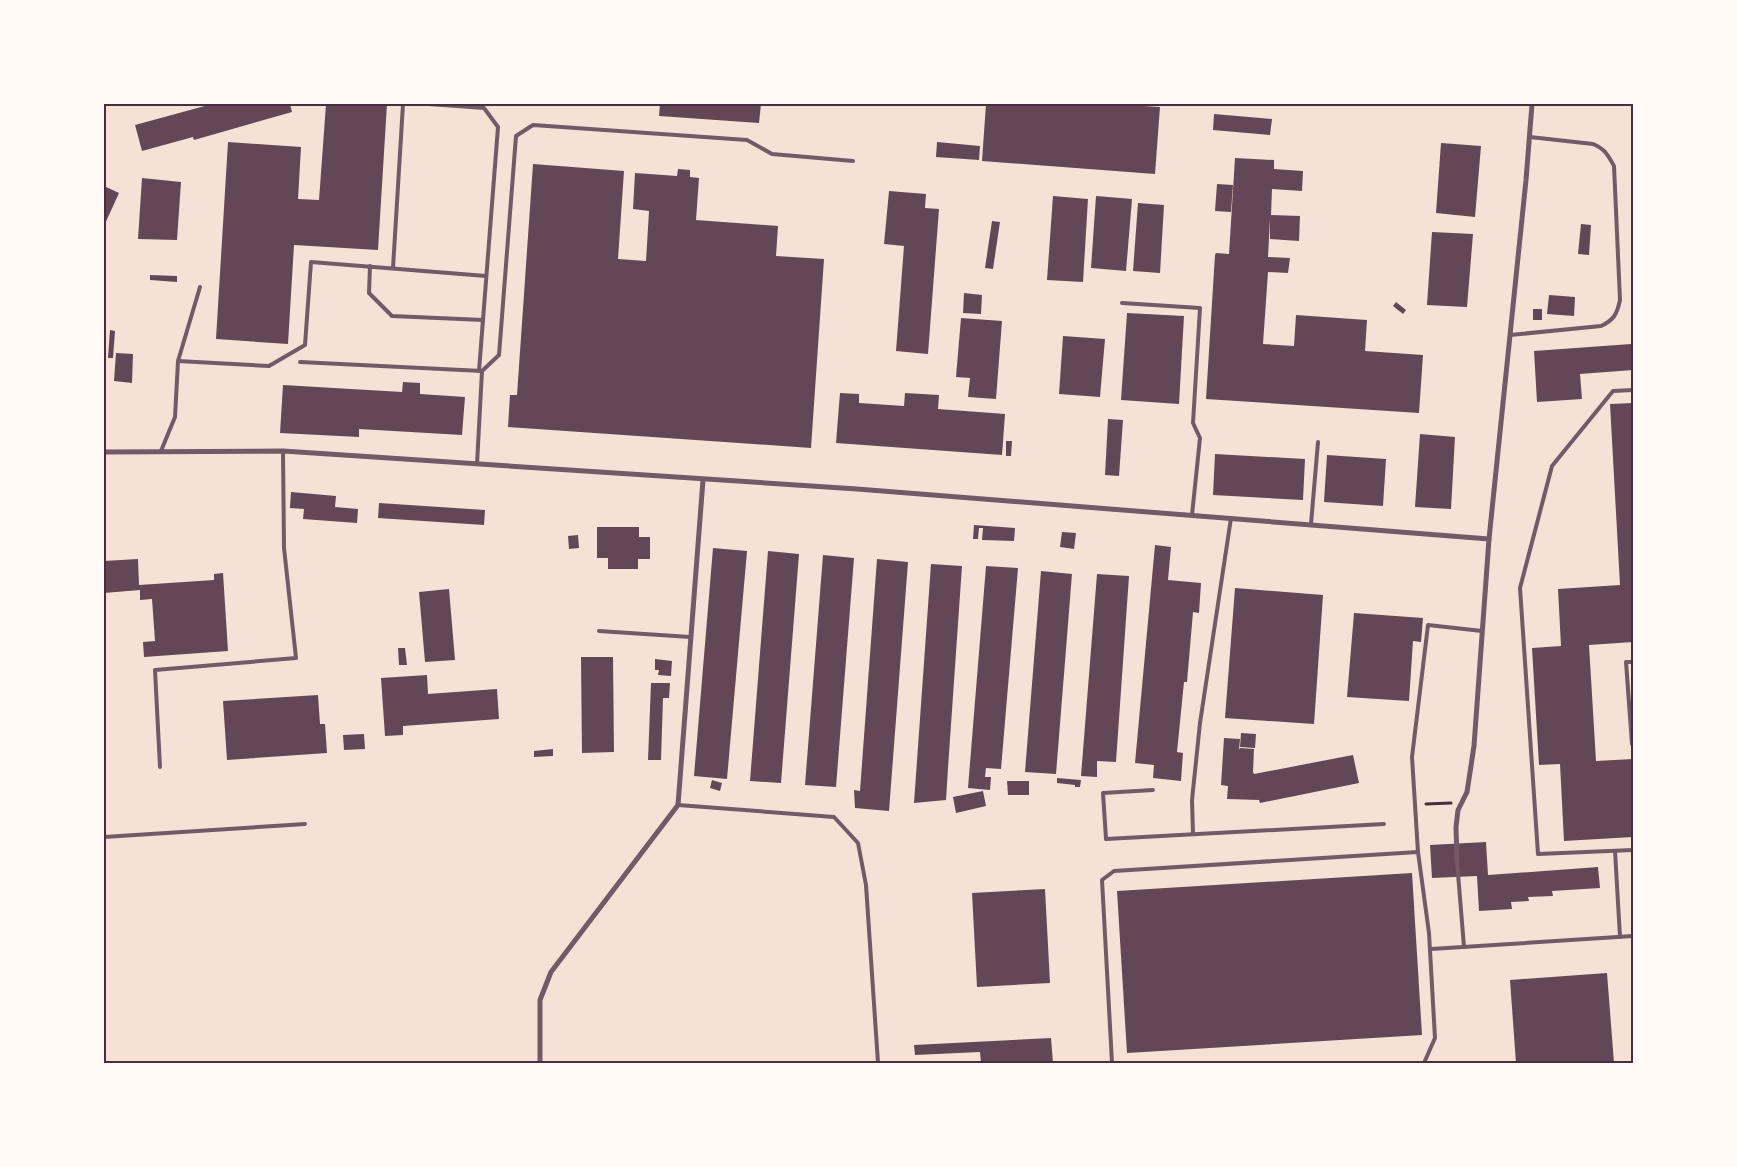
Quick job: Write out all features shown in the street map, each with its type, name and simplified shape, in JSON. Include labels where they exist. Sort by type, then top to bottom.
[{"type":"street","points":[[1457,861],[1456,827],[1458,810],[1467,792],[1474,746],[1489,538],[1532,104]]},
{"type":"street","points":[[104,452],[283,451],[857,489],[1489,538]]},
{"type":"street","points":[[540,1063],[540,1000],[550,972],[678,805],[702,480]]},
{"type":"lane","points":[[392,268],[403,104]]},
{"type":"lane","points":[[428,104],[484,108],[498,127],[483,320],[477,464]]},
{"type":"lane","points":[[300,362],[480,371],[499,355],[516,136],[533,125],[747,140],[772,154],[853,161]]},
{"type":"lane","points":[[1510,335],[1601,326],[1610,322],[1617,314],[1620,300],[1614,166],[1608,153],[1593,144],[1530,138]]},
{"type":"lane","points":[[178,361],[269,366],[305,345],[311,262],[486,276]]},
{"type":"lane","points":[[370,266],[369,293],[392,316],[483,320]]},
{"type":"lane","points":[[161,451],[175,417],[178,361],[200,287]]},
{"type":"lane","points":[[1122,303],[1200,308],[1193,423],[1200,438],[1192,515]]},
{"type":"lane","points":[[1633,390],[1613,392],[1552,466],[1520,588],[1538,854],[1633,850]]},
{"type":"lane","points":[[1311,524],[1318,442]]},
{"type":"lane","points":[[160,767],[155,670],[296,658],[284,548],[283,451]]},
{"type":"lane","points":[[1193,834],[1192,800],[1200,724],[1231,518]]},
{"type":"lane","points":[[1424,1063],[1435,1038],[1431,949],[1418,852],[1412,758],[1428,625],[1482,631]]},
{"type":"lane","points":[[599,630],[690,637]]},
{"type":"lane","points":[[1632,744],[1626,662],[1633,662]]},
{"type":"lane","points":[[1153,790],[1103,793],[1106,838],[1384,824]]},
{"type":"lane","points":[[678,805],[834,817],[858,843],[866,885],[878,1063]]},
{"type":"lane","points":[[104,837],[305,824]]},
{"type":"lane","points":[[1615,851],[1620,937]]},
{"type":"lane","points":[[1112,1063],[1102,880],[1114,871],[1418,852]]},
{"type":"lane","points":[[1457,861],[1464,947]]},
{"type":"lane","points":[[1431,949],[1633,936]]},
{"type":"path","points":[[1426,804],[1462,802]]},
{"type":"building","points":[[212,104],[290,104],[292,112],[194,140],[193,137],[142,151],[135,125]]},
{"type":"building","points":[[326,104],[387,104],[378,250],[294,245],[288,344],[216,339],[228,142],[301,147],[298,199],[319,200]]},
{"type":"building","points":[[660,104],[761,104],[759,123],[659,116]]},
{"type":"building","points":[[986,104],[1112,104],[1160,107],[1155,174],[982,161]]},
{"type":"building","points":[[1214,114],[1272,119],[1270,135],[1213,130]]},
{"type":"building","points":[[937,142],[980,146],[979,160],[936,157]]},
{"type":"building","points":[[1441,143],[1481,146],[1475,217],[1436,213]]},
{"type":"building","points":[[1235,158],[1274,160],[1274,169],[1303,171],[1302,191],[1272,189],[1271,215],[1300,216],[1299,241],[1270,239],[1270,219],[1268,257],[1290,258],[1288,273],[1268,272],[1263,344],[1294,346],[1296,315],[1367,320],[1365,351],[1423,355],[1419,413],[1206,399],[1215,255],[1216,253],[1229,254]]},
{"type":"building","points":[[533,164],[624,171],[618,259],[646,261],[649,211],[633,209],[635,173],[677,176],[678,169],[690,170],[690,177],[699,178],[696,220],[778,226],[776,256],[824,259],[811,448],[508,427],[510,395],[517,395]]},
{"type":"building","points":[[142,178],[181,182],[177,240],[138,239]]},
{"type":"building","points":[[1217,184],[1233,185],[1231,212],[1215,211]]},
{"type":"building","points":[[104,186],[119,193],[104,226]]},
{"type":"building","points":[[889,191],[926,194],[925,208],[939,209],[928,354],[896,351],[904,246],[884,244]]},
{"type":"building","points":[[1053,196],[1088,199],[1083,282],[1047,280]]},
{"type":"building","points":[[1096,196],[1132,199],[1126,271],[1091,268]]},
{"type":"building","points":[[1138,203],[1164,205],[1160,273],[1133,271]]},
{"type":"building","points":[[992,221],[1000,222],[993,269],[985,268]]},
{"type":"building","points":[[1581,224],[1591,225],[1589,255],[1578,254]]},
{"type":"building","points":[[1432,232],[1473,234],[1467,307],[1427,305]]},
{"type":"building","points":[[150,275],[177,276],[177,282],[150,280]]},
{"type":"building","points":[[964,293],[982,295],[981,314],[963,313]]},
{"type":"building","points":[[1549,295],[1575,297],[1574,316],[1547,314]]},
{"type":"building","points":[[1396,302],[1406,310],[1403,314],[1393,306]]},
{"type":"building","points":[[1533,309],[1542,309],[1542,320],[1533,320]]},
{"type":"building","points":[[1127,313],[1184,316],[1179,404],[1121,400]]},
{"type":"building","points":[[961,318],[1002,321],[996,399],[968,397],[970,378],[956,377]]},
{"type":"building","points":[[110,330],[115,331],[113,358],[108,358]]},
{"type":"building","points":[[1063,336],[1105,339],[1100,397],[1059,394]]},
{"type":"building","points":[[1631,344],[1633,370],[1580,374],[1582,399],[1537,402],[1534,351]]},
{"type":"building","points":[[116,353],[133,354],[132,383],[114,381]]},
{"type":"building","points":[[403,382],[420,383],[420,394],[465,397],[462,435],[359,429],[359,437],[280,433],[283,385],[402,392]]},
{"type":"building","points":[[840,393],[859,394],[859,403],[904,406],[905,393],[939,395],[938,409],[1005,414],[1002,455],[836,443]]},
{"type":"building","points":[[1633,403],[1633,642],[1589,645],[1596,761],[1633,759],[1633,837],[1564,841],[1560,764],[1539,765],[1532,648],[1561,646],[1558,589],[1620,585],[1610,404]]},
{"type":"building","points":[[1108,419],[1123,420],[1119,476],[1105,475]]},
{"type":"building","points":[[1420,434],[1455,437],[1451,509],[1415,507]]},
{"type":"building","points":[[1006,441],[1012,441],[1011,456],[1006,456]]},
{"type":"building","points":[[1215,454],[1305,459],[1303,500],[1213,495]]},
{"type":"building","points":[[1327,455],[1386,459],[1383,506],[1324,502]]},
{"type":"building","points":[[291,492],[336,496],[335,507],[358,509],[357,523],[303,519],[304,509],[290,508]]},
{"type":"building","points":[[379,503],[485,510],[484,525],[378,518]]},
{"type":"building","points":[[974,525],[1015,528],[1014,541],[982,540],[983,528],[979,528],[978,539],[973,539]]},
{"type":"building","points":[[597,527],[639,527],[639,537],[650,537],[650,559],[638,559],[638,569],[608,569],[608,558],[597,558]]},
{"type":"building","points":[[1062,532],[1076,533],[1074,549],[1060,547]]},
{"type":"building","points":[[578,535],[579,548],[569,549],[568,536]]},
{"type":"building","points":[[1155,545],[1171,547],[1168,580],[1201,583],[1199,613],[1193,612],[1187,682],[1184,682],[1177,752],[1183,753],[1181,781],[1153,778],[1154,765],[1135,763]]},
{"type":"building","points":[[713,548],[747,551],[727,779],[694,776]]},
{"type":"building","points":[[768,551],[799,554],[781,783],[750,781]]},
{"type":"building","points":[[823,555],[854,558],[836,787],[805,785]]},
{"type":"building","points":[[138,559],[139,585],[214,580],[214,574],[223,573],[228,651],[144,657],[143,642],[155,641],[152,599],[140,600],[140,590],[104,593],[104,561]]},
{"type":"building","points":[[877,559],[908,562],[889,811],[855,808],[854,790],[860,791]]},
{"type":"building","points":[[931,564],[962,566],[946,800],[914,803]]},
{"type":"building","points":[[986,566],[1018,568],[1001,769],[986,768],[985,777],[991,777],[990,790],[968,788]]},
{"type":"building","points":[[1041,571],[1072,574],[1056,774],[1025,772]]},
{"type":"building","points":[[1097,574],[1129,576],[1116,762],[1097,761],[1097,777],[1081,776]]},
{"type":"building","points":[[1235,588],[1323,595],[1314,724],[1225,718]]},
{"type":"building","points":[[449,589],[455,660],[425,662],[419,592]]},
{"type":"building","points":[[1354,613],[1423,618],[1421,642],[1413,641],[1409,701],[1347,697]]},
{"type":"building","points":[[398,648],[405,648],[407,665],[399,665]]},
{"type":"building","points":[[581,657],[613,657],[614,752],[582,753]]},
{"type":"building","points":[[655,659],[672,661],[671,676],[658,675],[659,670],[655,670]]},
{"type":"building","points":[[427,675],[428,694],[497,689],[499,719],[403,726],[403,735],[385,736],[381,678]]},
{"type":"building","points":[[651,683],[670,683],[669,698],[663,698],[661,760],[648,760]]},
{"type":"building","points":[[318,695],[320,724],[325,724],[327,753],[227,760],[223,701]]},
{"type":"building","points":[[1241,733],[1256,734],[1255,748],[1240,747]]},
{"type":"building","points":[[364,734],[365,749],[344,750],[343,735]]},
{"type":"building","points":[[1224,738],[1240,739],[1239,750],[1240,748],[1254,749],[1254,774],[1353,755],[1359,783],[1260,803],[1259,800],[1227,799],[1228,786],[1221,785]]},
{"type":"building","points":[[553,749],[553,756],[534,757],[534,751]]},
{"type":"building","points":[[1057,778],[1081,780],[1080,787],[1057,783]]},
{"type":"building","points":[[712,780],[722,783],[720,791],[710,788]]},
{"type":"building","points":[[1007,781],[1029,781],[1029,795],[1008,795]]},
{"type":"building","points":[[983,791],[986,806],[956,813],[953,797]]},
{"type":"building","points":[[1486,842],[1488,875],[1598,867],[1600,888],[1552,891],[1553,896],[1528,897],[1529,901],[1511,902],[1512,909],[1479,911],[1477,876],[1432,878],[1430,845]]},
{"type":"building","points":[[1412,873],[1422,1035],[1127,1053],[1117,891]]},
{"type":"building","points":[[1045,889],[1050,983],[977,987],[972,893]]},
{"type":"building","points":[[1607,973],[1614,1063],[1516,1063],[1510,980]]},
{"type":"building","points":[[1051,1038],[1053,1063],[981,1063],[980,1052],[915,1055],[914,1045]]}]
